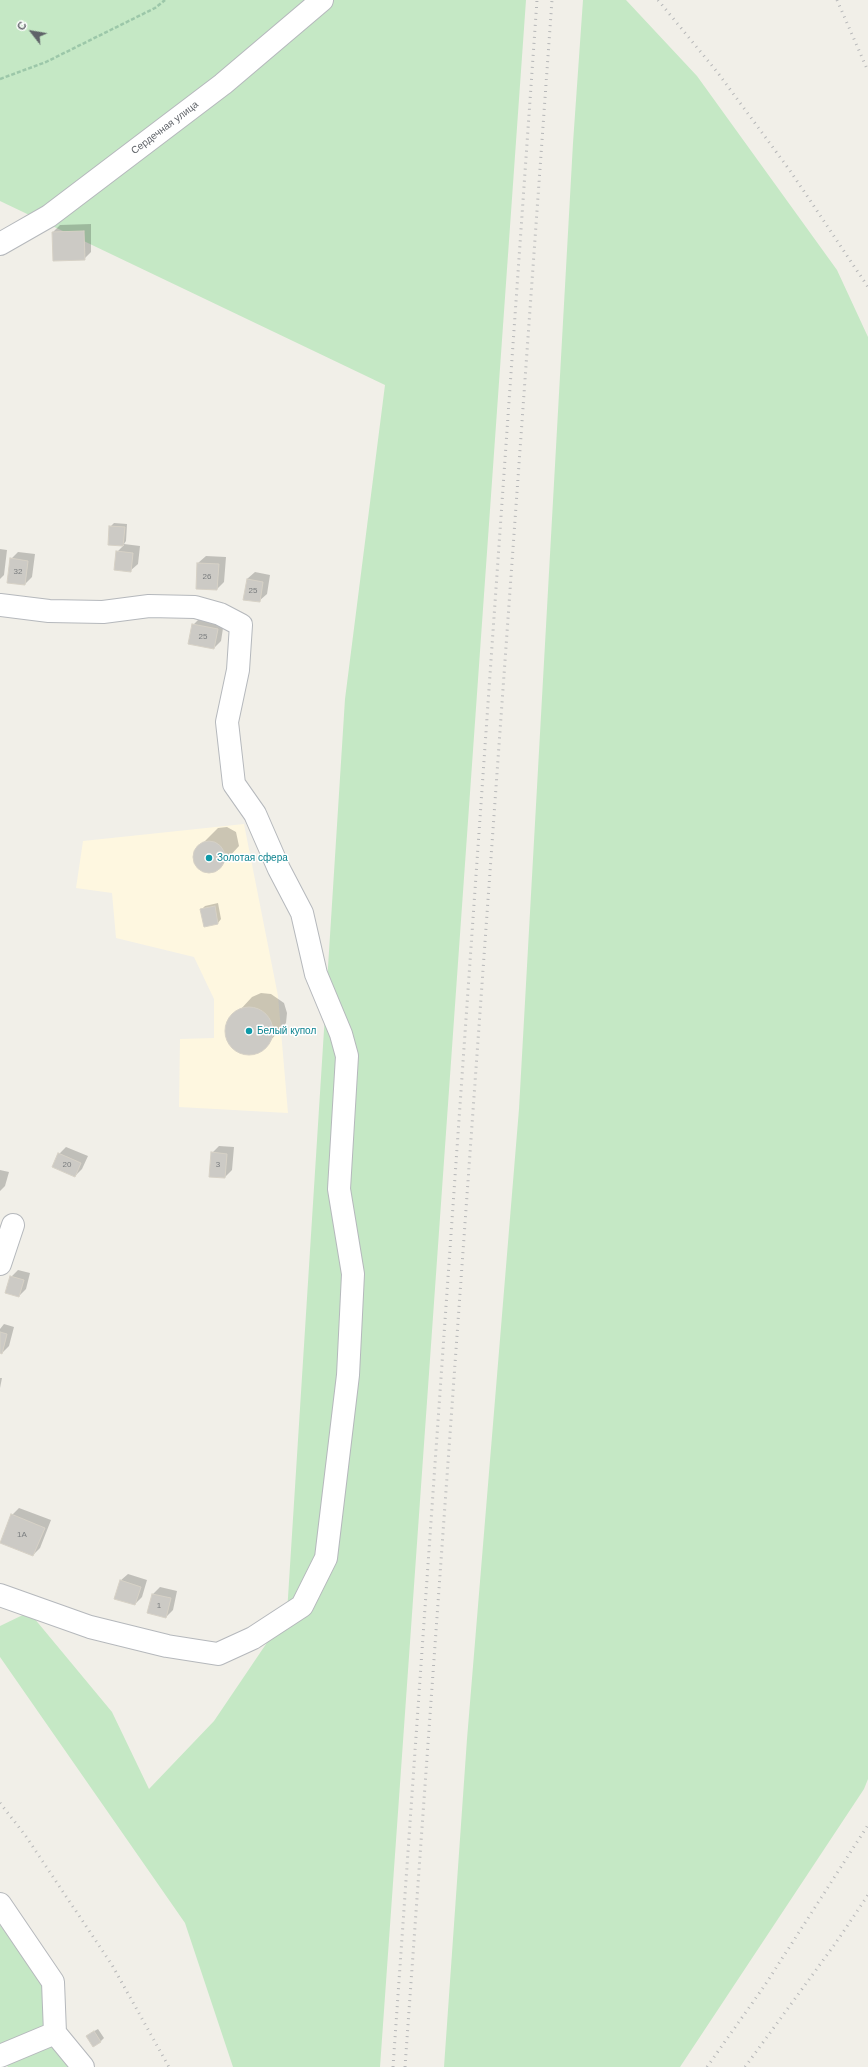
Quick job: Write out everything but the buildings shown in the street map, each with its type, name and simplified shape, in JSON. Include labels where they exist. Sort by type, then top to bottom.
[{"type":"street","name":"Сердечная улица","points":[[0,244],[49,216],[223,84],[322,0]]},
{"type":"street","points":[[0,605],[49,611],[103,612],[149,606],[195,607],[220,614],[241,625],[238,670],[227,722],[234,784],[255,814],[279,869],[302,913],[316,974],[341,1034],[347,1056],[346,1094],[339,1189],[353,1274],[348,1375],[326,1558],[302,1606],[253,1638],[218,1654],[166,1646],[90,1627],[0,1595]]},
{"type":"street","points":[[0,1264],[13,1225]]},
{"type":"street","points":[[0,1904],[53,1982],[54,2033],[83,2067]]},
{"type":"street","points":[[0,2056],[54,2033]]},
{"type":"path","points":[[0,79],[46,62],[155,8],[165,0]]},
{"type":"shaded area","points":[[244,824],[278,996],[288,1113],[179,1107],[180,1039],[214,1038],[214,999],[194,957],[116,938],[112,893],[76,888],[83,841]]},
{"type":"green space","points":[[0,0],[526,0],[380,2067],[233,2067],[185,1923],[0,1657],[0,1626],[29,1612],[112,1712],[149,1789],[214,1721],[287,1613],[345,699],[385,385],[0,201]]},
{"type":"green space","points":[[583,0],[626,0],[697,76],[837,270],[868,337],[868,1779],[864,1789],[680,2067],[444,2067],[467,1739],[519,1109],[573,143]]},
{"type":"green space","points":[[0,1925],[49,1994],[44,2037],[88,2067],[8,2067],[0,2058]]},
{"type":"railway","points":[[393,2067],[537,0]]},
{"type":"railway","points":[[405,2067],[552,0]]},
{"type":"railway","points":[[658,0],[718,73],[791,172],[868,287]]},
{"type":"railway","points":[[837,0],[868,71]]},
{"type":"railway","points":[[0,1803],[25,1835],[112,1965],[169,2067]]},
{"type":"railway","points":[[707,2067],[765,1985],[868,1825]]},
{"type":"railway","points":[[745,2067],[835,1944],[868,1895]]},
{"type":"place","name":"Золотая сфера","points":[[209,858]]},
{"type":"place","name":"Белый купол","points":[[249,1031]]}]
